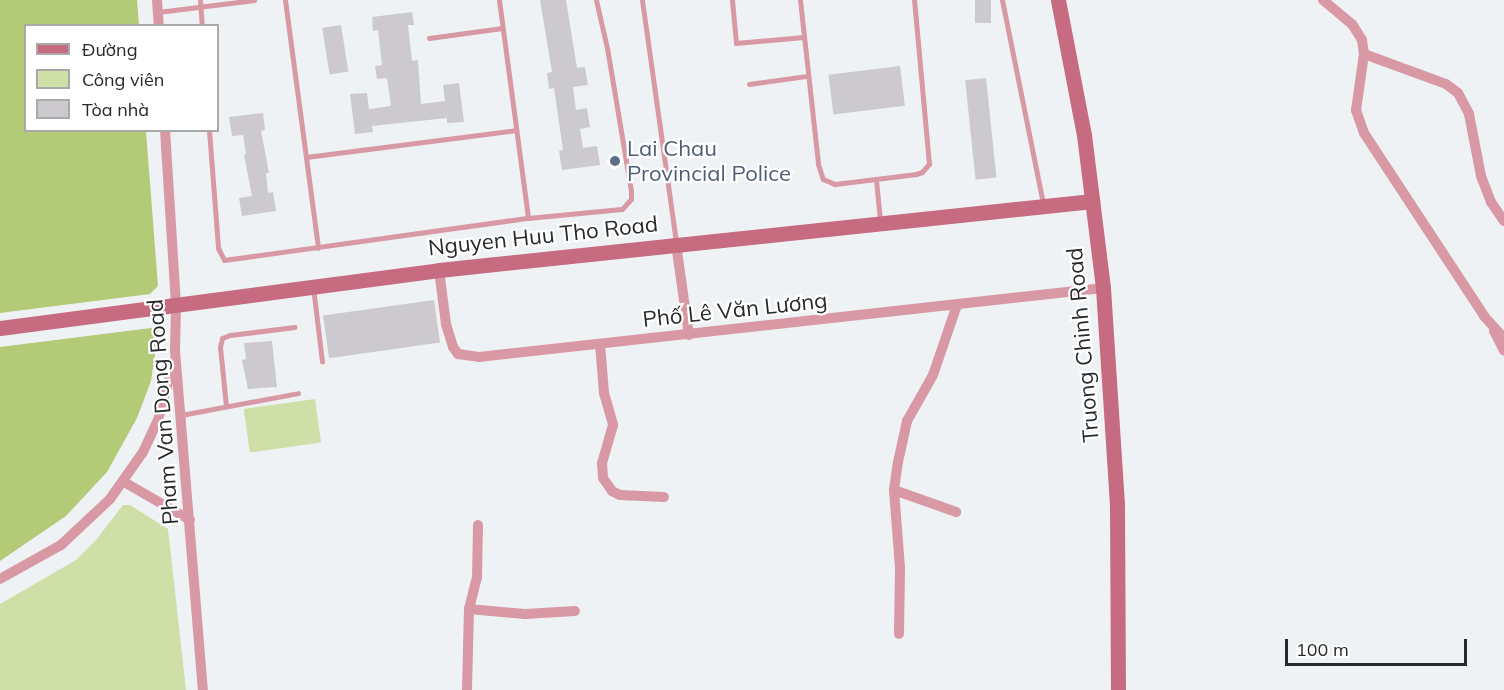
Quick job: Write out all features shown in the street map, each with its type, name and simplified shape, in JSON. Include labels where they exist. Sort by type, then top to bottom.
[{"type":"street","points":[[157,0],[159,24]]},
{"type":"street","points":[[1323,0],[1358,31],[1364,54],[1356,97],[1356,110],[1364,133],[1491,325],[1504,351]]},
{"type":"street","name":"Truong Chinh Road","points":[[1061,1],[1084,135],[1103,288],[1117,505],[1118,690]]},
{"type":"street","points":[[1364,54],[1446,84],[1458,93],[1469,114],[1481,176],[1491,202],[1504,221]]},
{"type":"street","name":"Pham Van Dong Road","points":[[165,132],[176,306],[175,351],[203,690]]},
{"type":"street","name":"Nguyen Huu Tho Road","points":[[0,328],[439,270],[1092,201]]},
{"type":"street","points":[[676,244],[689,335]]},
{"type":"street","name":"Phố Lê Văn Lương","points":[[439,270],[448,331],[458,354],[479,357],[1103,288]]},
{"type":"street","points":[[899,634],[900,568],[894,490],[904,429],[936,367],[957,305]]},
{"type":"street","points":[[1491,325],[1504,338]]},
{"type":"street","points":[[600,344],[604,393],[613,425],[602,463],[603,478],[612,491],[620,495],[664,497]]},
{"type":"street","points":[[0,579],[42,558],[78,531],[124,482],[143,452],[158,420],[175,351]]},
{"type":"street","points":[[124,482],[190,520]]},
{"type":"street","points":[[894,490],[956,512]]},
{"type":"street","points":[[467,690],[469,609],[477,578],[478,525]]},
{"type":"street","points":[[469,609],[525,614],[575,611]]},
{"type":"lane","points":[[158,12],[200,3],[254,0]]},
{"type":"lane","points":[[285,0],[318,248]]},
{"type":"lane","points":[[498,0],[528,218]]},
{"type":"lane","points":[[209,132],[218,248],[221,257],[229,261],[528,218],[622,209],[631,199],[609,60],[596,0]]},
{"type":"lane","points":[[642,0],[676,244]]},
{"type":"lane","points":[[732,0],[736,43],[804,37]]},
{"type":"lane","points":[[800,0],[818,164],[823,179],[835,184],[916,174],[922,172],[929,164],[915,0]]},
{"type":"lane","points":[[1002,0],[1043,206]]},
{"type":"lane","points":[[200,3],[202,24]]},
{"type":"lane","points":[[429,38],[502,28]]},
{"type":"lane","points":[[749,84],[807,76]]},
{"type":"lane","points":[[306,157],[516,130]]},
{"type":"lane","points":[[876,180],[881,222]]},
{"type":"lane","points":[[313,286],[322,361]]},
{"type":"lane","points":[[226,406],[220,347],[222,338],[295,327]]},
{"type":"lane","points":[[181,415],[298,393]]},
{"type":"green space","points":[[0,0],[137,0],[139,24],[24,24],[24,132],[146,132],[158,286],[150,294],[0,313]]},
{"type":"green space","points":[[159,327],[151,381],[137,418],[107,472],[66,516],[0,561],[0,347]]},
{"type":"green space","points":[[315,399],[321,443],[250,453],[244,409]]},
{"type":"green space","points":[[123,505],[130,505],[168,529],[186,690],[0,690],[0,604],[76,560],[96,540]]},
{"type":"building","points":[[540,0],[566,0],[577,68],[585,67],[588,85],[573,87],[576,110],[587,108],[590,127],[580,129],[583,148],[597,146],[600,165],[562,170],[559,151],[563,150],[554,88],[549,89],[547,73],[552,72]]},
{"type":"building","points":[[975,0],[991,0],[991,23],[975,23]]},
{"type":"building","points":[[412,12],[414,25],[408,25],[412,61],[418,60],[421,104],[445,101],[443,85],[459,83],[464,122],[447,123],[447,118],[372,126],[373,132],[355,134],[350,94],[367,93],[369,109],[391,106],[387,78],[377,79],[375,66],[382,65],[378,30],[373,31],[372,17]]},
{"type":"building","points":[[341,25],[348,71],[330,74],[322,28]]},
{"type":"building","points":[[900,66],[905,106],[833,114],[829,75]]},
{"type":"building","points":[[986,78],[996,177],[976,180],[965,80]]},
{"type":"building","points":[[263,113],[265,130],[261,131],[269,173],[266,173],[268,193],[273,192],[276,211],[242,216],[239,198],[252,196],[244,155],[246,154],[243,135],[232,136],[229,117]]},
{"type":"building","points":[[434,300],[440,343],[329,358],[323,316]]},
{"type":"building","points":[[272,341],[277,387],[248,389],[242,360],[246,359],[244,343]]},
{"type":"place","name":"Lai Chau Provincial Police","points":[[615,161]]}]
